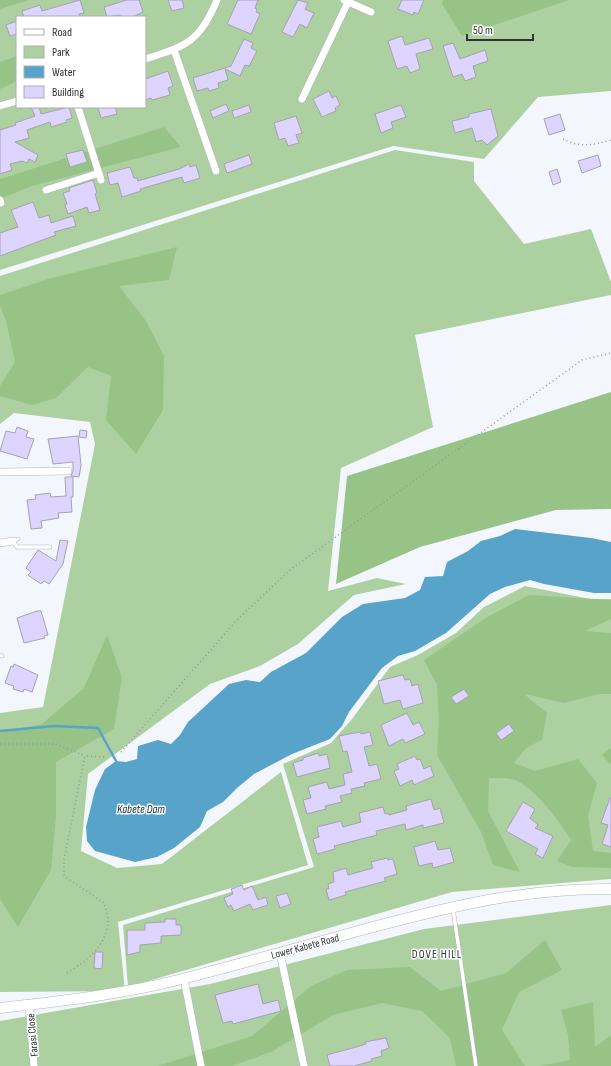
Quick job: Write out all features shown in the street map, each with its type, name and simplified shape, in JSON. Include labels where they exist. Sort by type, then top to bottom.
[{"type":"main road","name":"Lower Kabete Road","points":[[0,1008],[115,993],[184,979],[453,906],[485,899],[537,893],[611,889]]},
{"type":"street","points":[[146,59],[174,50],[188,43],[202,31],[217,0]]},
{"type":"street","points":[[302,99],[346,1],[371,12]]},
{"type":"street","points":[[174,50],[216,171]]},
{"type":"street","points":[[0,106],[16,101]]},
{"type":"street","points":[[46,190],[100,177],[78,108]]},
{"type":"street","points":[[0,472],[68,471]]},
{"type":"street","points":[[0,543],[16,540]]},
{"type":"street","points":[[280,953],[304,1066]]},
{"type":"street","points":[[184,979],[200,1066]]},
{"type":"street","name":"Farasi Close","points":[[29,1004],[34,1066]]},
{"type":"lane","points":[[16,540],[17,546],[50,547]]},
{"type":"lane","points":[[453,906],[476,1066]]},
{"type":"path","points":[[563,139],[574,144],[589,146],[611,140]]},
{"type":"path","points":[[121,752],[237,620],[291,569],[582,360],[611,353]]},
{"type":"path","points":[[0,744],[56,744],[85,756],[107,757]]},
{"type":"path","points":[[66,973],[87,961],[105,938],[108,920],[104,903],[64,876],[64,859],[85,756]]},
{"type":"green space","points":[[0,0],[611,0],[611,91],[538,97],[484,159],[393,146],[0,270]]},
{"type":"green space","points":[[0,0],[29,0],[0,9]]},
{"type":"green space","points":[[443,0],[569,0],[462,36],[442,4]]},
{"type":"green space","points":[[16,56],[16,81],[0,89],[0,62]]},
{"type":"green space","points":[[164,127],[181,147],[32,186],[0,199],[0,179]]},
{"type":"green space","points":[[395,150],[474,162],[474,181],[524,244],[591,229],[611,282],[611,295],[415,335],[433,427],[341,468],[328,591],[377,578],[406,584],[354,595],[298,644],[260,666],[210,684],[88,774],[81,851],[117,868],[162,864],[281,772],[308,865],[118,922],[125,991],[0,992],[0,713],[43,707],[95,444],[90,422],[14,413],[0,424],[0,276]]},
{"type":"green space","points":[[177,247],[169,280],[119,286],[146,321],[164,356],[163,410],[136,454],[106,420],[111,376],[88,367],[56,398],[32,405],[0,396],[0,386],[15,362],[6,321],[0,306],[0,295],[48,279]]},
{"type":"green space","points":[[611,392],[611,509],[556,510],[420,547],[336,584],[347,476]]},
{"type":"green space","points":[[525,586],[590,599],[611,599],[611,879],[452,892],[128,987],[123,925],[314,867],[283,764],[331,743],[352,719],[390,667],[418,655],[456,633],[484,607]]},
{"type":"green space","points":[[529,595],[611,600],[611,619],[585,631],[611,633],[611,694],[599,694],[564,703],[524,694],[547,713],[542,740],[526,748],[514,763],[535,771],[578,759],[597,783],[588,816],[593,851],[611,853],[611,868],[572,867],[557,861],[571,840],[560,823],[545,804],[528,788],[519,782],[503,778],[489,778],[488,811],[520,872],[493,865],[481,832],[437,755],[439,720],[437,685],[424,660],[487,617]]},
{"type":"green space","points":[[107,635],[122,678],[114,729],[56,762],[56,817],[51,870],[18,927],[0,899],[0,732],[42,724],[84,688]]},
{"type":"green space","points":[[611,748],[611,765],[602,755]]},
{"type":"green space","points":[[611,905],[611,1066],[0,1066],[0,1021],[210,984],[424,929]]},
{"type":"green space","points":[[545,940],[562,970],[519,992],[502,1030],[525,1066],[456,1066],[450,1038],[422,1011],[382,1003],[333,1015],[271,1052],[232,1066],[158,1066],[252,1036],[311,986],[347,970],[410,967],[441,991],[506,973]]},
{"type":"green space","points":[[593,1002],[595,1047],[611,1035],[611,1066],[539,1066],[570,1060],[568,1035],[561,1010]]},
{"type":"water","name":"Kabete Dam","points":[[515,529],[591,538],[611,542],[611,593],[594,593],[530,580],[505,587],[490,594],[446,633],[415,651],[398,656],[382,668],[349,712],[342,726],[330,739],[292,754],[254,774],[223,802],[207,811],[200,827],[174,848],[157,857],[135,862],[95,851],[87,841],[86,827],[95,790],[105,769],[116,761],[126,762],[137,759],[138,746],[158,740],[171,744],[180,735],[188,722],[229,684],[246,680],[260,682],[271,672],[306,653],[342,617],[363,604],[405,598],[420,590],[425,577],[443,576],[447,562],[468,551],[481,541],[500,536]]},
{"type":"building","points":[[80,0],[84,13],[79,14],[80,16],[24,16],[22,11],[40,5],[42,11]]},
{"type":"building","points":[[127,0],[139,0],[143,12],[135,16],[107,16],[104,7]]},
{"type":"building","points":[[168,0],[182,0],[184,8],[172,11]]},
{"type":"building","points":[[238,0],[258,0],[255,8],[257,9],[256,12],[260,14],[251,34],[227,24]]},
{"type":"building","points":[[298,0],[308,3],[305,9],[314,13],[307,28],[300,24],[293,37],[282,32]]},
{"type":"building","points":[[402,0],[424,0],[418,14],[414,12],[413,15],[398,9]]},
{"type":"building","points":[[16,21],[16,34],[10,36],[6,25]]},
{"type":"building","points":[[402,36],[405,45],[429,38],[433,49],[416,54],[420,69],[410,73],[407,66],[397,69],[388,41]]},
{"type":"building","points":[[244,39],[253,43],[251,48],[257,51],[249,66],[245,65],[240,76],[225,69],[228,80],[218,83],[219,88],[209,91],[208,88],[197,91],[193,78],[231,66]]},
{"type":"building","points":[[453,43],[460,59],[485,50],[488,61],[473,66],[476,77],[465,81],[462,74],[453,77],[443,46]]},
{"type":"building","points":[[168,71],[173,86],[168,88],[170,95],[152,100],[151,98],[146,100],[146,79]]},
{"type":"building","points":[[329,91],[332,98],[336,96],[340,105],[335,108],[336,111],[322,117],[313,99]]},
{"type":"building","points":[[226,104],[229,111],[213,118],[210,111]]},
{"type":"building","points":[[249,105],[251,112],[234,118],[232,111]]},
{"type":"building","points":[[401,105],[406,117],[391,122],[393,128],[381,133],[375,114]]},
{"type":"building","points":[[31,108],[39,108],[41,114],[69,108],[72,118],[66,120],[67,122],[51,127],[50,122],[27,130],[29,138],[15,142],[38,155],[35,162],[29,159],[27,163],[22,161],[10,164],[12,170],[0,174],[0,130],[16,125],[15,123],[35,116]]},
{"type":"building","points":[[98,108],[115,108],[117,114],[101,118]]},
{"type":"building","points":[[491,109],[498,136],[487,145],[482,140],[476,142],[472,128],[455,133],[452,121],[469,117],[469,114]]},
{"type":"building","points":[[560,114],[565,130],[549,135],[544,119]]},
{"type":"building","points":[[296,116],[302,133],[296,135],[299,143],[288,146],[285,138],[279,140],[274,123]]},
{"type":"building","points":[[83,150],[87,162],[70,167],[66,154]]},
{"type":"building","points":[[249,155],[252,164],[227,173],[224,164]]},
{"type":"building","points":[[598,155],[601,166],[582,173],[578,161]]},
{"type":"building","points":[[189,164],[190,167],[196,165],[200,178],[184,183],[182,177],[140,189],[141,191],[122,197],[118,183],[110,185],[107,173],[130,167],[134,178],[137,178],[138,181],[179,169]]},
{"type":"building","points":[[557,169],[561,182],[553,185],[549,172]]},
{"type":"building","points":[[93,180],[97,193],[95,194],[100,210],[89,213],[87,207],[68,214],[65,205],[67,204],[63,193],[70,191],[69,188]]},
{"type":"building","points":[[33,202],[39,218],[49,215],[51,223],[73,216],[76,226],[54,232],[56,235],[0,256],[0,233],[18,227],[11,210]]},
{"type":"building","points":[[17,427],[28,431],[26,437],[34,439],[27,459],[0,451],[6,431],[15,433]]},
{"type":"building","points":[[80,430],[87,431],[86,438],[79,437]]},
{"type":"building","points":[[78,436],[81,465],[79,477],[71,476],[73,471],[73,462],[53,464],[48,439]]},
{"type":"building","points":[[65,477],[73,477],[73,497],[71,497],[72,512],[58,513],[59,518],[41,521],[42,528],[31,529],[27,500],[36,499],[35,495],[50,493],[51,497],[66,496]]},
{"type":"building","points":[[60,540],[68,541],[63,564],[49,584],[44,581],[41,584],[28,575],[31,572],[26,568],[38,550],[56,561]]},
{"type":"building","points":[[41,611],[48,635],[44,636],[45,638],[24,643],[17,618]]},
{"type":"building","points":[[14,664],[38,675],[32,692],[24,689],[23,692],[13,689],[14,686],[5,683],[11,666],[13,667]]},
{"type":"building","points":[[403,675],[405,680],[410,679],[412,686],[418,684],[423,703],[403,709],[400,700],[384,704],[378,681]]},
{"type":"building","points":[[464,689],[469,696],[456,704],[451,697]]},
{"type":"building","points":[[407,713],[413,725],[419,722],[425,734],[405,743],[403,739],[389,746],[381,725]]},
{"type":"building","points":[[509,724],[514,731],[501,740],[496,733]]},
{"type":"building","points":[[360,732],[361,734],[370,732],[373,745],[364,747],[369,766],[377,764],[381,779],[364,783],[365,786],[351,789],[352,793],[340,796],[342,802],[325,806],[326,809],[307,814],[303,800],[311,798],[308,787],[327,782],[329,789],[345,785],[343,774],[352,772],[347,751],[343,752],[339,736]]},
{"type":"building","points":[[318,753],[319,756],[327,754],[330,768],[297,777],[293,763]]},
{"type":"building","points":[[415,756],[417,760],[420,759],[424,769],[430,766],[434,776],[414,785],[412,780],[400,786],[394,771],[399,769],[397,764]]},
{"type":"building","points":[[610,798],[611,847],[602,844],[608,825],[601,823]]},
{"type":"building","points":[[431,799],[434,810],[440,808],[444,823],[423,828],[423,825],[406,830],[405,824],[376,831],[377,835],[334,846],[335,849],[317,854],[313,839],[319,837],[317,827],[341,821],[343,827],[361,822],[359,813],[383,807],[385,814],[389,813],[389,815],[407,810],[406,806]]},
{"type":"building","points":[[523,802],[535,809],[530,818],[538,825],[535,828],[553,836],[543,858],[535,854],[538,849],[506,831]]},
{"type":"building","points":[[435,841],[438,850],[450,848],[454,862],[433,868],[432,863],[419,866],[414,847]]},
{"type":"building","points":[[387,858],[388,860],[393,859],[397,874],[384,878],[386,881],[345,892],[346,895],[329,900],[326,889],[329,889],[328,884],[334,882],[333,872],[346,868],[348,875],[373,868],[371,862]]},
{"type":"building","points":[[242,885],[244,890],[252,886],[258,900],[266,897],[268,905],[253,910],[250,904],[234,911],[231,905],[228,907],[224,898],[233,894],[231,889]]},
{"type":"building","points":[[287,893],[291,904],[280,908],[276,896]]},
{"type":"building","points":[[165,919],[176,919],[176,925],[181,925],[181,935],[161,936],[161,943],[140,945],[140,952],[127,955],[127,930],[145,930],[145,923],[165,922]]},
{"type":"building","points":[[95,952],[103,952],[102,969],[94,968]]},
{"type":"building","points":[[258,984],[263,1004],[278,1000],[281,1011],[233,1024],[232,1021],[223,1023],[215,995]]},
{"type":"building","points":[[386,1038],[389,1048],[381,1051],[382,1056],[371,1059],[372,1061],[354,1066],[330,1066],[327,1055],[366,1044],[365,1042]]},
{"type":"waterway","points":[[0,731],[54,726],[98,728],[116,761]]},
{"type":"district","name":"DOVE HILL","points":[[437,954]]}]
